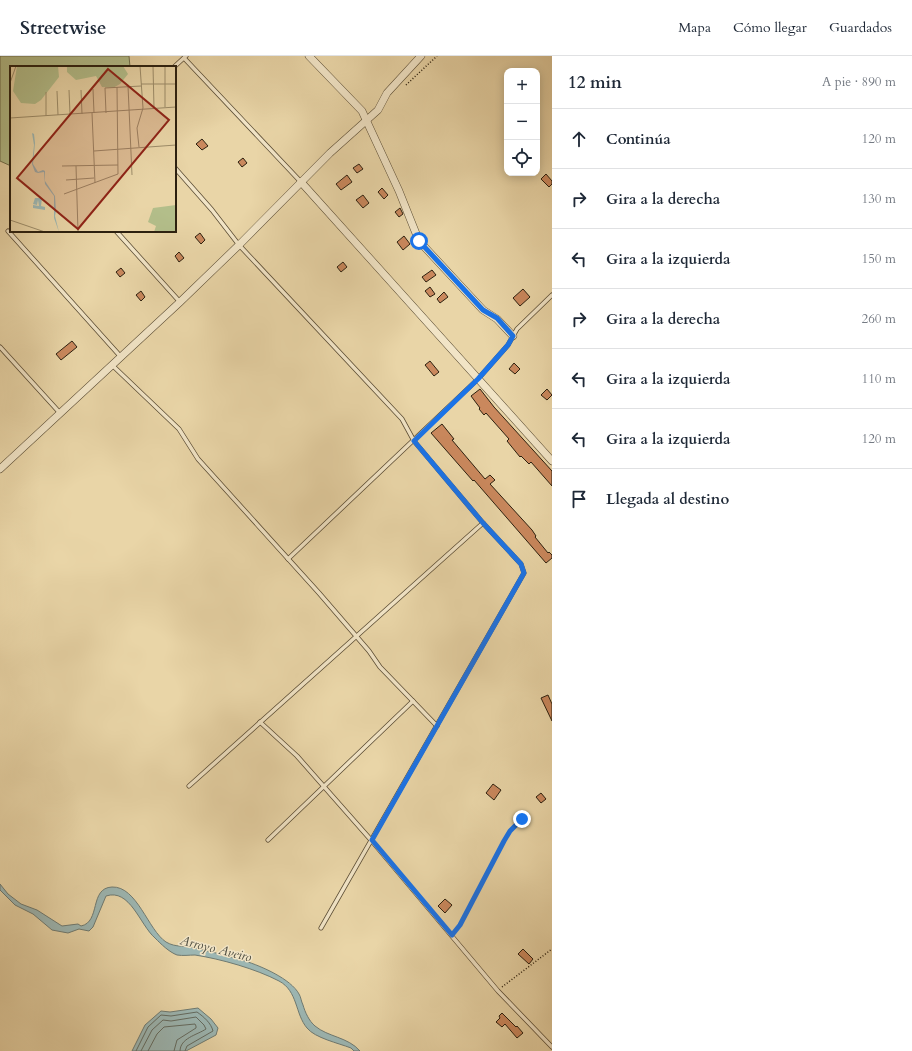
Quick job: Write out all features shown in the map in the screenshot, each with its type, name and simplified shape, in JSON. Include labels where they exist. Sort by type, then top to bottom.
[{"type":"street","points":[[309,56],[362,111],[399,191],[419,241],[483,310],[497,318],[513,336]]},
{"type":"street","points":[[0,469],[180,302],[330,153],[378,110],[387,94],[417,57]]},
{"type":"street","points":[[301,182],[552,461]]},
{"type":"lane","points":[[175,66],[185,57],[301,182]]},
{"type":"lane","points":[[176,169],[212,210],[239,245],[402,419],[414,441],[483,523],[521,564],[524,573],[321,928]]},
{"type":"lane","points":[[8,231],[121,357]]},
{"type":"lane","points":[[117,232],[180,302]]},
{"type":"lane","points":[[288,559],[478,379],[508,345],[517,329],[552,295]]},
{"type":"lane","points":[[0,347],[60,414]]},
{"type":"lane","points":[[112,365],[179,429],[198,459],[356,636],[380,667],[437,726]]},
{"type":"lane","points":[[189,786],[483,523]]},
{"type":"lane","points":[[268,840],[413,701]]},
{"type":"lane","points":[[260,722],[296,756],[372,840],[498,991],[552,1047]]},
{"type":"path","points":[[405,86],[437,56]]},
{"type":"path","points":[[452,935],[460,925],[510,831],[522,819]]},
{"type":"path","points":[[498,991],[552,949]]},
{"type":"green space","points":[[0,56],[129,56],[130,66],[10,66],[10,166],[0,161]]},
{"type":"water","points":[[0,884],[8,894],[21,904],[37,910],[62,926],[78,924],[81,926],[87,923],[94,912],[100,893],[105,889],[112,887],[121,889],[128,893],[135,901],[153,928],[166,942],[173,945],[191,947],[252,963],[283,978],[295,988],[300,995],[305,1011],[315,1026],[326,1033],[350,1043],[360,1051],[354,1051],[351,1048],[315,1035],[311,1032],[303,1022],[290,991],[279,981],[260,972],[216,959],[195,955],[177,955],[171,952],[150,932],[134,909],[122,897],[114,895],[106,896],[93,927],[89,931],[79,929],[68,933],[52,930],[33,914],[15,905],[0,890]]},
{"type":"water","points":[[198,1008],[211,1019],[218,1028],[216,1035],[186,1051],[132,1051],[145,1025],[161,1011],[170,1012]]},
{"type":"building","points":[[202,139],[208,146],[202,150],[196,144]]},
{"type":"building","points":[[243,158],[247,163],[242,167],[238,162]]},
{"type":"building","points":[[359,164],[363,169],[357,173],[353,168]]},
{"type":"building","points":[[546,174],[552,181],[552,184],[549,187],[541,179]]},
{"type":"building","points":[[347,175],[352,182],[341,190],[336,184]]},
{"type":"building","points":[[382,188],[388,195],[384,199],[378,192]]},
{"type":"building","points":[[363,195],[369,203],[363,208],[356,200]]},
{"type":"building","points":[[400,208],[403,214],[399,217],[395,212]]},
{"type":"building","points":[[200,233],[205,240],[201,244],[195,237]]},
{"type":"building","points":[[404,236],[410,244],[403,250],[397,242]]},
{"type":"building","points":[[179,252],[184,258],[179,262],[175,256]]},
{"type":"building","points":[[343,262],[347,267],[341,272],[337,267]]},
{"type":"building","points":[[121,268],[125,273],[120,277],[116,272]]},
{"type":"building","points":[[432,270],[436,275],[426,282],[422,277]]},
{"type":"building","points":[[430,287],[435,294],[430,297],[425,291]]},
{"type":"building","points":[[523,289],[530,297],[520,306],[513,298]]},
{"type":"building","points":[[141,291],[145,297],[141,301],[136,295]]},
{"type":"building","points":[[444,292],[448,297],[440,303],[437,299]]},
{"type":"building","points":[[72,341],[77,347],[61,360],[56,354]]},
{"type":"building","points":[[430,361],[439,372],[434,376],[425,365]]},
{"type":"building","points":[[514,363],[520,369],[515,374],[509,369]]},
{"type":"building","points":[[480,389],[494,407],[552,471],[552,486],[531,462],[529,464],[521,456],[520,457],[507,441],[509,439],[486,413],[484,415],[479,409],[480,408],[471,396]]},
{"type":"building","points":[[547,389],[552,395],[547,400],[541,395]]},
{"type":"building","points":[[442,424],[454,439],[452,440],[485,479],[490,475],[495,480],[490,484],[532,530],[536,536],[535,537],[548,553],[549,552],[552,555],[552,558],[546,563],[431,433]]},
{"type":"building","points":[[548,695],[552,704],[552,721],[541,698]]},
{"type":"building","points":[[493,784],[501,790],[494,800],[486,793]]},
{"type":"building","points":[[541,793],[546,799],[541,803],[536,797]]},
{"type":"building","points":[[445,899],[452,905],[445,913],[438,906]]},
{"type":"building","points":[[523,949],[533,959],[529,964],[518,954]]},
{"type":"building","points":[[502,1013],[523,1033],[517,1038],[505,1024],[502,1027],[496,1022]]},
{"type":"route","points":[[419,241],[483,310],[497,318],[513,336],[508,345],[478,379],[414,441],[483,523],[521,564],[524,573],[372,840],[452,935],[460,925],[510,831],[522,819]]},
{"type":"water label","name":"Arroyo Aveiro","points":[[216,948]]}]
